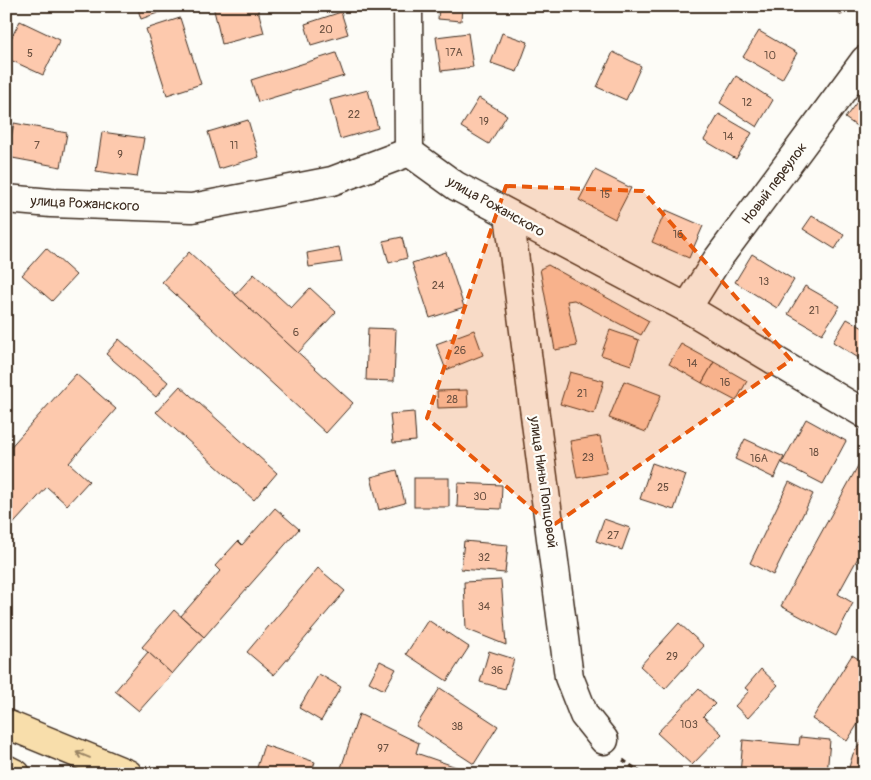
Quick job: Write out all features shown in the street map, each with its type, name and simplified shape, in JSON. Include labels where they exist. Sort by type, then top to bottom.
[{"type":"main road","points":[[6,724],[128,774]]},
{"type":"main road","points":[[6,769],[16,774]]},
{"type":"street","points":[[408,6],[409,152]]},
{"type":"street","name":"Новый переулок","points":[[687,308],[717,260],[865,60]]},
{"type":"street","name":"улица Рожанского","points":[[6,199],[51,203],[192,208],[332,181],[409,152],[456,186],[687,308],[865,414]]},
{"type":"street","name":"улица Нины Попцовой","points":[[508,215],[570,677],[584,715],[604,740]]},
{"type":"highlighted area","points":[[506,186],[643,191],[791,360],[552,526],[427,418]]},
{"type":"building","points":[[137,6],[177,6],[141,19]]},
{"type":"building","points":[[213,6],[257,6],[264,33],[222,44]]},
{"type":"building","points":[[439,6],[462,6],[461,21],[438,19]]},
{"type":"building","points":[[828,6],[848,6],[842,15]]},
{"type":"building","points":[[341,12],[348,34],[311,45],[305,24]]},
{"type":"building","points":[[180,18],[201,84],[167,95],[146,29]]},
{"type":"building","points":[[20,21],[60,40],[43,75],[6,58],[6,48]]},
{"type":"building","points":[[759,31],[797,53],[782,79],[743,57]]},
{"type":"building","points":[[468,33],[473,67],[441,71],[436,37]]},
{"type":"building","points":[[502,33],[528,42],[517,72],[491,63]]},
{"type":"building","points":[[613,52],[641,66],[626,100],[597,87]]},
{"type":"building","points":[[336,53],[344,76],[258,102],[251,80]]},
{"type":"building","points":[[736,76],[773,100],[757,127],[720,103]]},
{"type":"building","points":[[368,90],[378,128],[340,139],[330,100]]},
{"type":"building","points":[[865,91],[865,132],[845,118]]},
{"type":"building","points":[[479,98],[507,115],[489,144],[461,127]]},
{"type":"building","points":[[719,114],[752,133],[736,159],[704,140]]},
{"type":"building","points":[[248,120],[259,157],[219,169],[208,132]]},
{"type":"building","points":[[14,123],[67,133],[61,167],[7,157]]},
{"type":"building","points":[[102,132],[144,138],[137,177],[96,171]]},
{"type":"building","points":[[595,170],[631,188],[615,219],[579,200]]},
{"type":"building","points":[[666,210],[703,226],[689,258],[652,242]]},
{"type":"building","points":[[812,216],[844,235],[835,249],[803,229]]},
{"type":"building","points":[[402,237],[407,258],[389,263],[383,241]]},
{"type":"building","points":[[339,247],[342,262],[309,267],[307,253]]},
{"type":"building","points":[[46,248],[76,275],[52,301],[22,275]]},
{"type":"building","points":[[189,252],[353,403],[326,433],[162,282]]},
{"type":"building","points":[[446,252],[464,307],[430,318],[412,263]]},
{"type":"building","points":[[752,254],[794,280],[777,308],[735,282]]},
{"type":"building","points":[[548,265],[649,321],[641,335],[574,300],[567,301],[577,346],[555,350],[540,269]]},
{"type":"building","points":[[254,274],[291,308],[310,288],[336,312],[298,353],[235,295]]},
{"type":"building","points":[[805,286],[840,306],[822,334],[788,314]]},
{"type":"building","points":[[847,319],[865,329],[865,362],[833,342]]},
{"type":"building","points":[[368,328],[396,329],[394,381],[366,380]]},
{"type":"building","points":[[474,330],[483,355],[446,370],[436,344]]},
{"type":"building","points":[[610,330],[639,340],[631,365],[601,355]]},
{"type":"building","points":[[119,339],[168,382],[156,397],[106,354]]},
{"type":"building","points":[[681,344],[714,362],[702,383],[669,364]]},
{"type":"building","points":[[714,362],[747,381],[736,401],[702,383]]},
{"type":"building","points":[[570,372],[604,381],[594,414],[560,404]]},
{"type":"building","points":[[76,374],[116,409],[69,463],[89,481],[67,505],[47,487],[6,532],[6,452]]},
{"type":"building","points":[[624,381],[661,395],[646,432],[609,418]]},
{"type":"building","points":[[180,386],[277,473],[254,500],[156,412]]},
{"type":"building","points":[[467,390],[468,407],[438,408],[437,391]]},
{"type":"building","points":[[414,412],[416,441],[393,443],[390,414]]},
{"type":"building","points":[[806,419],[846,441],[823,484],[782,463]]},
{"type":"building","points":[[600,436],[607,473],[577,478],[570,441]]},
{"type":"building","points":[[745,439],[784,457],[774,478],[735,459]]},
{"type":"building","points":[[865,453],[865,545],[838,594],[853,603],[836,636],[781,606]]},
{"type":"building","points":[[652,463],[686,475],[674,510],[640,499]]},
{"type":"building","points":[[397,470],[405,503],[379,510],[371,477]]},
{"type":"building","points":[[414,478],[449,478],[449,507],[414,507]]},
{"type":"building","points":[[789,482],[813,494],[773,575],[750,563]]},
{"type":"building","points":[[458,483],[502,485],[501,509],[457,507]]},
{"type":"building","points":[[275,508],[299,529],[204,637],[181,616],[220,571],[215,566],[238,541],[242,545]]},
{"type":"building","points":[[604,519],[630,528],[622,550],[596,541]]},
{"type":"building","points":[[464,541],[508,545],[505,573],[461,569]]},
{"type":"building","points":[[318,568],[345,591],[274,675],[247,652]]},
{"type":"building","points":[[501,580],[506,645],[466,629],[464,582]]},
{"type":"building","points":[[174,610],[204,637],[172,674],[142,647]]},
{"type":"building","points":[[428,620],[469,647],[447,681],[406,654]]},
{"type":"building","points":[[679,623],[704,646],[665,689],[640,666]]},
{"type":"building","points":[[489,651],[514,659],[505,689],[480,682]]},
{"type":"building","points":[[148,652],[172,674],[139,711],[115,691]]},
{"type":"building","points":[[852,655],[865,663],[865,722],[861,719],[847,741],[812,719]]},
{"type":"building","points":[[380,661],[396,669],[384,690],[369,682]]},
{"type":"building","points":[[761,669],[778,685],[748,718],[735,706],[749,691],[745,688]]},
{"type":"building","points":[[319,674],[341,687],[321,721],[299,708]]},
{"type":"building","points":[[440,688],[498,726],[474,764],[416,726]]},
{"type":"building","points":[[699,689],[715,704],[703,716],[722,734],[692,765],[657,733]]},
{"type":"building","points":[[359,714],[419,743],[416,753],[465,770],[464,774],[339,774]]},
{"type":"building","points":[[865,736],[865,774],[847,774],[853,754]]},
{"type":"building","points":[[800,737],[830,740],[827,774],[740,774],[743,740],[799,745]]},
{"type":"building","points":[[264,745],[315,762],[311,774],[255,774]]}]
